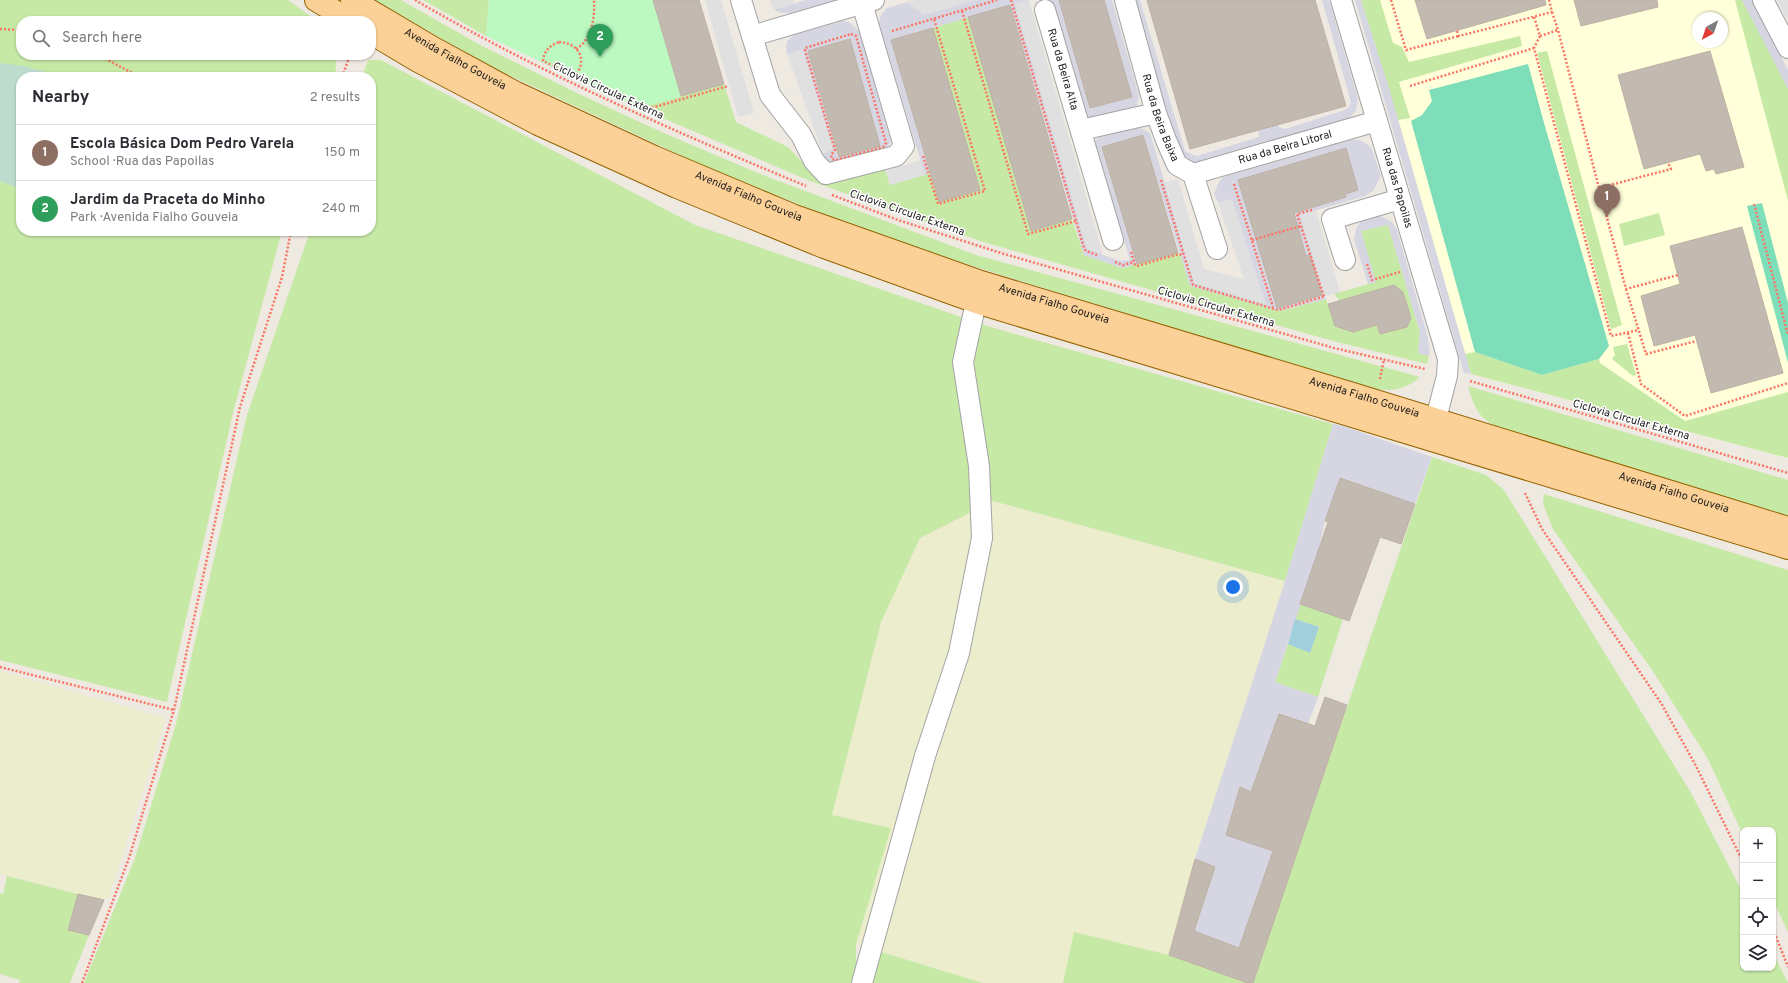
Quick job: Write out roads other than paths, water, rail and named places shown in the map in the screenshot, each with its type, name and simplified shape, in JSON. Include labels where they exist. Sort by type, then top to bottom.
[{"type":"main road","points":[[316,0],[343,16]]},
{"type":"main road","name":"Avenida Fialho Gouveia","points":[[352,0],[435,49],[516,93],[654,157],[792,215],[981,282],[1433,429],[1519,465],[1788,548]]},
{"type":"main road","name":"Avenida Fialho Gouveia","points":[[376,36],[418,62],[538,124],[677,187],[824,247],[976,302],[1788,528]]},
{"type":"street","points":[[741,0],[770,95],[801,135],[814,161],[826,174],[896,156],[904,146],[865,1],[752,36]]},
{"type":"street","name":"Rua da Beira Baixa","points":[[1125,0],[1156,113],[1177,165],[1193,174]]},
{"type":"street","name":"Rua das Papoilas","points":[[1341,0],[1448,359],[1448,376],[1433,429]]},
{"type":"street","points":[[1763,0],[1788,48]]},
{"type":"street","name":"Rua da Beira Alta","points":[[1045,10],[1081,130],[1121,244]]},
{"type":"street","points":[[1081,130],[1156,113]]},
{"type":"street","name":"Rua da Beira Litoral","points":[[1193,174],[1377,122]]},
{"type":"street","points":[[1193,174],[1217,249]]},
{"type":"street","points":[[1345,260],[1332,219],[1400,199]]},
{"type":"street","points":[[862,983],[925,756],[959,653],[982,538],[979,466],[962,362],[976,302]]},
{"type":"water","points":[[1295,619],[1319,627],[1310,653],[1288,644]]},
{"type":"place","name":"Jardim da Praceta do Minho","points":[[600,57]]},
{"type":"place","name":"Escola Básica Dom Pedro Varela","points":[[1607,217]]}]
